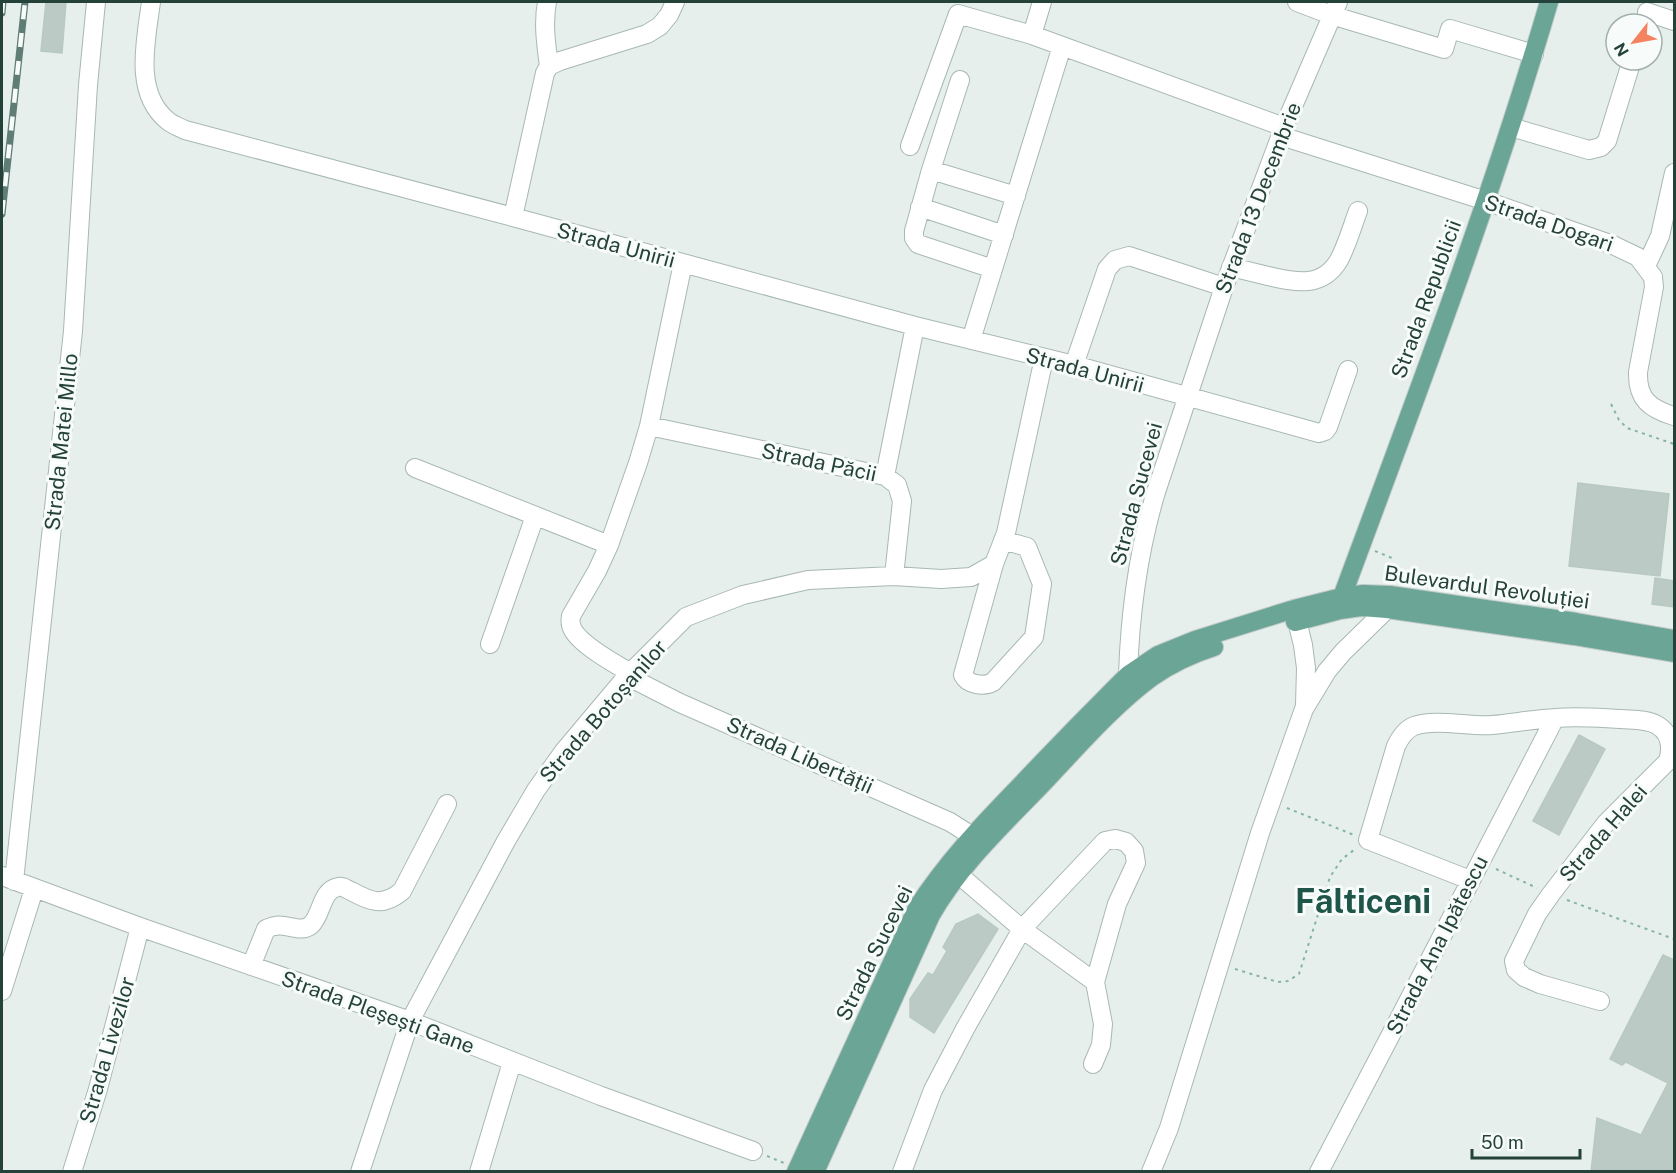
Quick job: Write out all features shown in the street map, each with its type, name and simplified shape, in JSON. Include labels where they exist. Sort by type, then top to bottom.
[{"type":"main road","name":"Strada Republicii","points":[[1341,604],[1486,201],[1549,2]]},
{"type":"main road","name":"Bulevardul Revoluției","points":[[1389,602],[1674,653]]},
{"type":"main road","name":"Bulevardul Revoluției","points":[[1131,684],[1158,655],[1196,640],[1341,604],[1361,607],[1389,602],[1564,620],[1674,639]]},
{"type":"main road","name":"Strada Sucevei","points":[[803,1170],[917,908],[947,864],[972,836],[1083,720],[1131,684]]},
{"type":"main road","name":"Strada Sucevei","points":[[803,1170],[942,896],[958,874],[1085,739],[1131,684]]},
{"type":"street","name":"Strada Matei Millo","points":[[8,879],[73,331],[88,85],[96,2]]},
{"type":"street","name":"Strada Unirii","points":[[151,2],[145,52],[146,85],[154,104],[168,121],[185,130],[915,326],[1074,365],[1322,433],[1328,427],[1348,370]]},
{"type":"street","points":[[513,217],[545,74],[549,66],[545,36],[547,2]]},
{"type":"street","points":[[549,66],[646,34],[660,26],[669,15],[675,2]]},
{"type":"street","points":[[1032,35],[1042,2]]},
{"type":"street","points":[[1297,2],[1335,8],[1444,49],[1450,29],[1534,54]]},
{"type":"street","name":"Strada 13 Decembrie","points":[[1187,397],[1231,267],[1282,132],[1335,8]]},
{"type":"street","name":"Strada Dogari","points":[[910,146],[958,14],[1032,35],[1282,132],[1613,245],[1638,257],[1646,266]]},
{"type":"street","points":[[971,340],[1062,46]]},
{"type":"street","points":[[1511,127],[1590,150],[1601,147],[1607,141],[1628,72]]},
{"type":"street","points":[[960,80],[920,207],[914,238],[918,244],[993,269]]},
{"type":"street","points":[[931,170],[1016,196]]},
{"type":"street","points":[[1674,173],[1660,236],[1646,266],[1653,277],[1654,287],[1637,385],[1647,403],[1674,417]]},
{"type":"street","points":[[920,207],[1004,236]]},
{"type":"street","points":[[1231,267],[1298,283],[1319,278],[1334,267],[1339,260],[1358,211]]},
{"type":"street","points":[[1074,365],[1107,269],[1115,260],[1129,256],[1224,287]]},
{"type":"street","points":[[628,674],[582,640],[573,631],[570,623],[571,616],[609,545],[638,463],[649,426],[684,263]]},
{"type":"street","points":[[885,476],[915,326]]},
{"type":"street","points":[[1003,540],[1027,547],[1042,584],[1034,638],[993,682],[986,686],[969,682],[963,675],[994,564],[1003,540],[1006,533],[1044,358]]},
{"type":"street","name":"Strada Sucevei","points":[[1131,684],[1132,605],[1148,520],[1187,397]]},
{"type":"street","name":"Strada Păcii","points":[[649,426],[885,476],[897,486],[902,501],[894,576]]},
{"type":"street","points":[[415,468],[609,545]]},
{"type":"street","points":[[490,644],[536,516]]},
{"type":"street","name":"Strada Botoșanilor","points":[[360,1172],[410,1021],[506,841],[536,790],[564,751],[628,674],[686,617],[715,604],[762,590],[808,580],[894,576],[941,579],[971,577],[994,564]]},
{"type":"street","points":[[1151,1172],[1169,1128],[1270,802],[1304,710],[1327,671],[1389,602]]},
{"type":"street","points":[[1296,615],[1306,669],[1304,710]]},
{"type":"street","name":"Strada Libertății","points":[[628,674],[680,703],[950,822],[972,836]]},
{"type":"street","name":"Strada Halei","points":[[1368,840],[1396,746],[1401,737],[1412,727],[1429,723],[1490,725],[1589,717],[1639,720],[1656,724],[1672,738],[1668,761],[1606,823],[1551,894],[1537,914],[1514,962],[1516,970],[1524,977],[1540,984],[1600,1001]]},
{"type":"street","name":"Strada Ana Ipătescu","points":[[1319,1172],[1555,718]]},
{"type":"street","points":[[251,966],[266,929],[284,925],[306,928],[313,924],[329,891],[336,887],[344,887],[367,900],[382,901],[395,897],[402,891],[447,804]]},
{"type":"street","points":[[902,1172],[933,1090],[1022,929],[1105,841],[1115,839],[1126,842],[1134,851],[1136,863],[1117,904],[1095,982],[1103,1024],[1101,1045],[1093,1064]]},
{"type":"street","points":[[1368,840],[1470,880]]},
{"type":"street","points":[[958,874],[1022,929],[1095,982]]},
{"type":"street","name":"Strada Pleșești Gane","points":[[8,879],[410,1021],[601,1096],[753,1151]]},
{"type":"street","points":[[2,991],[34,889]]},
{"type":"street","name":"Strada Livezilor","points":[[72,1172],[98,1089],[140,927]]},
{"type":"street","points":[[479,1172],[512,1062]]},
{"type":"path","points":[[1611,404],[1619,420],[1627,428],[1674,444]]},
{"type":"path","points":[[1270,802],[1368,840]]},
{"type":"path","points":[[1221,964],[1278,982],[1288,981],[1299,974],[1330,877],[1342,860],[1368,840]]},
{"type":"path","points":[[1480,862],[1551,894],[1674,939]]},
{"type":"path","points":[[753,1151],[803,1170]]},
{"type":"building","points":[[46,2],[66,2],[62,53],[41,51]]},
{"type":"building","points":[[1578,483],[1669,494],[1660,576],[1569,566]]},
{"type":"building","points":[[1655,578],[1674,581],[1674,607],[1652,604]]},
{"type":"building","points":[[1579,735],[1605,749],[1559,835],[1533,821]]},
{"type":"building","points":[[978,914],[998,929],[934,1033],[910,1017],[910,999],[928,973],[933,975],[947,951],[943,947],[956,924]]},
{"type":"building","points":[[1663,955],[1674,960],[1674,1172],[1591,1172],[1597,1118],[1641,1135],[1668,1083],[1626,1062],[1622,1065],[1610,1059]]},
{"type":"railway","points":[[2,13],[3,2]]},
{"type":"railway","points":[[2,214],[25,2]]},
{"type":"district","name":"Fălticeni","points":[[1363,901]]}]
